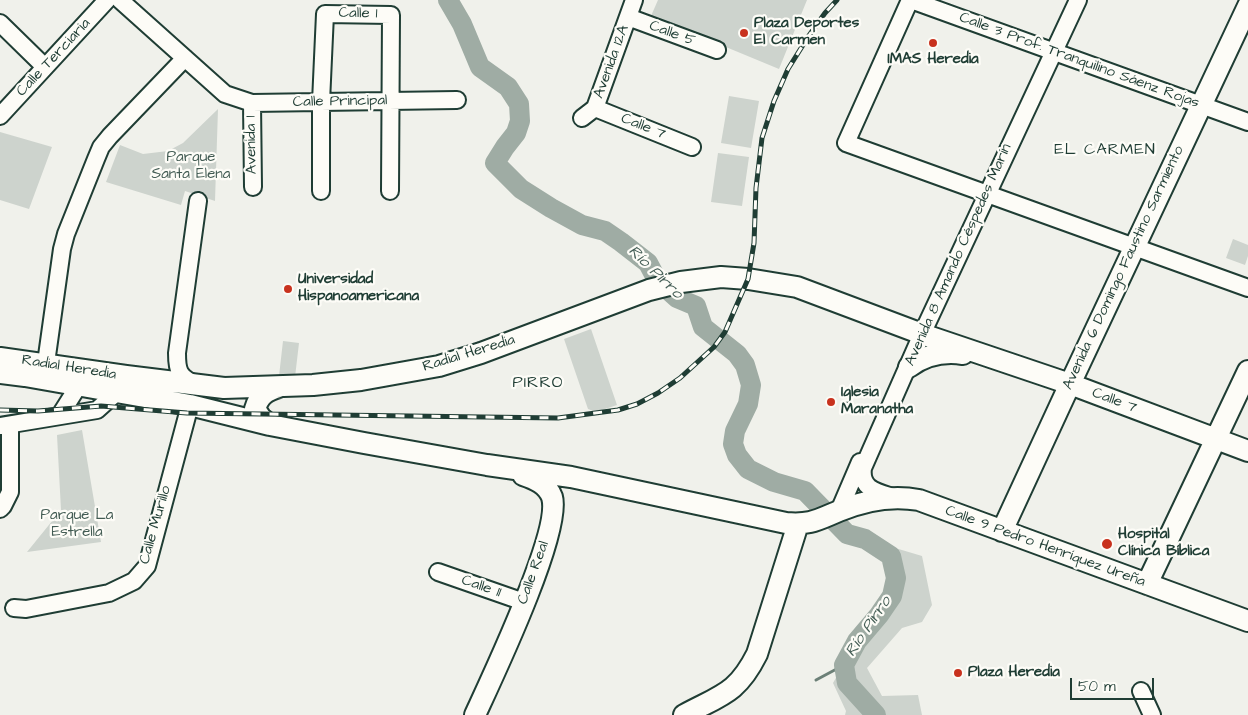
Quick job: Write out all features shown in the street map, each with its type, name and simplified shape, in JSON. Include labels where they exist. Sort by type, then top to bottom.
[{"type":"main road","name":"Avenida 6 Domingo Faustino Sarmiento","points":[[1002,531],[1248,6]]},
{"type":"main road","name":"Radial Heredia","points":[[0,372],[79,385],[128,382],[224,388],[313,385],[361,380],[439,366],[481,354],[649,290],[680,282],[721,277],[748,279],[797,287],[922,334]]},
{"type":"main road","name":"Calle 7","points":[[922,334],[1070,384],[1248,451]]},
{"type":"main road","points":[[909,367],[926,357],[950,352],[985,356]]},
{"type":"main road","name":"Radial Heredia","points":[[0,358],[46,363],[128,382],[190,405],[270,425],[487,465],[571,477],[786,523],[806,523]]},
{"type":"main road","points":[[46,363],[48,370],[52,373],[79,385],[87,377],[94,376],[177,388],[198,386]]},
{"type":"main road","points":[[1147,584],[1217,440],[1248,371]]},
{"type":"main road","points":[[270,425],[257,413],[258,402],[261,395],[266,391],[284,386]]},
{"type":"main road","name":"Calle Real","points":[[475,715],[524,602],[542,555],[553,510],[552,497],[546,487],[539,481],[487,465]]},
{"type":"main road","name":"Calle 9 Pedro Henríquez Ureña","points":[[837,511],[872,500],[893,497],[919,500],[1248,620]]},
{"type":"main road","points":[[684,715],[726,694],[738,684],[748,671],[757,654],[806,523],[837,511]]},
{"type":"street","name":"Calle Terciaria","points":[[0,116],[108,0]]},
{"type":"street","points":[[46,363],[62,249],[73,216],[101,147],[185,58],[120,0]]},
{"type":"street","name":"Avenida 12A","points":[[582,118],[595,108],[634,0]]},
{"type":"street","points":[[910,0],[846,143],[1248,288]]},
{"type":"street","name":"Calle 3 Prof. Tranquilino Sáenz Rojas","points":[[910,0],[1248,122]]},
{"type":"street","name":"Avenida 8 Amando Céspedes Marín","points":[[893,497],[876,492],[864,483],[862,476],[863,468],[986,194],[1078,0]]},
{"type":"street","name":"Calle 1","points":[[321,102],[325,14],[391,15],[390,101]]},
{"type":"street","name":"Calle 5","points":[[628,17],[717,50]]},
{"type":"street","points":[[0,23],[45,67]]},
{"type":"street","name":"Calle Principal","points":[[185,58],[225,94],[252,103],[457,100]]},
{"type":"street","points":[[390,101],[390,191]]},
{"type":"street","points":[[321,102],[321,191]]},
{"type":"street","name":"Avenida 1","points":[[252,103],[253,188]]},
{"type":"street","name":"Calle 7","points":[[595,108],[692,147]]},
{"type":"street","points":[[198,201],[177,353],[177,369],[180,374],[186,380],[198,386]]},
{"type":"street","name":"Avenida 8 Amando Céspedes Marín","points":[[837,511],[909,353],[906,339],[896,324]]},
{"type":"street","points":[[0,509],[10,492],[5,425],[97,410],[128,382],[161,372],[177,353]]},
{"type":"street","points":[[60,415],[79,385]]},
{"type":"street","name":"Calle Murillo","points":[[14,608],[26,609],[109,593],[134,581],[147,566],[190,405]]},
{"type":"street","name":"Calle 11","points":[[438,572],[524,602]]},
{"type":"street","points":[[1140,690],[1152,715]]},
{"type":"green space","name":"Plaza Deportes El Carmen","points":[[658,0],[807,0],[779,69],[651,16]]},
{"type":"green space","points":[[729,96],[759,101],[751,148],[721,143]]},
{"type":"green space","name":"Parque Santa Elena","points":[[218,109],[215,201],[185,191],[181,205],[106,182],[120,145],[143,154],[168,151],[183,143]]},
{"type":"green space","points":[[0,132],[52,147],[29,209],[0,200]]},
{"type":"green space","points":[[718,153],[749,157],[742,206],[711,202]]},
{"type":"green space","points":[[1233,239],[1248,245],[1248,256],[1245,265],[1226,258]]},
{"type":"green space","points":[[591,329],[617,405],[596,412],[588,409],[564,339]]},
{"type":"green space","points":[[283,341],[299,343],[295,377],[279,376]]},
{"type":"green space","name":"Parque La Estrella","points":[[82,430],[101,542],[27,552],[61,510],[57,435]]},
{"type":"green space","points":[[865,539],[922,556],[932,605],[922,622],[902,628],[867,668],[882,696],[918,695],[922,715],[845,715],[846,711],[833,683],[857,641],[892,596],[896,578],[891,556]]},
{"type":"waterway","name":"Río Pirro","points":[[448,0],[462,24],[480,67],[508,87],[519,104],[520,121],[516,133],[495,163],[521,189],[551,208],[582,225],[605,231],[621,242],[648,263],[657,280],[677,298],[696,306],[703,327],[737,354],[745,365],[751,385],[748,404],[735,431],[733,444],[737,455],[748,469],[774,482],[805,491],[847,534],[865,539],[891,556],[896,578],[892,596],[857,641],[844,665],[847,683],[876,715]]},
{"type":"waterway","points":[[816,680],[844,665]]},
{"type":"railway","points":[[0,410],[38,411],[101,406],[187,413],[558,418],[618,410],[637,404],[680,378],[714,347],[725,332],[748,279],[754,243],[756,188],[762,138],[774,101],[788,69],[825,13],[837,0]]},
{"type":"place","name":"Plaza Deportes El Carmen","points":[[744,33]]},
{"type":"place","name":"IMAS Heredia","points":[[933,43]]},
{"type":"place","name":"Universidad Hispanoamericana","points":[[288,289]]},
{"type":"place","name":"Iglesia Maranatha","points":[[831,402]]},
{"type":"place","name":"Hospital Clínica Bíblica","points":[[1107,544]]},
{"type":"place","name":"Plaza Heredia","points":[[958,673]]},
{"type":"district","name":"EL CARMEN","points":[[1105,151]]},
{"type":"district","name":"PIRRO","points":[[538,384]]}]
